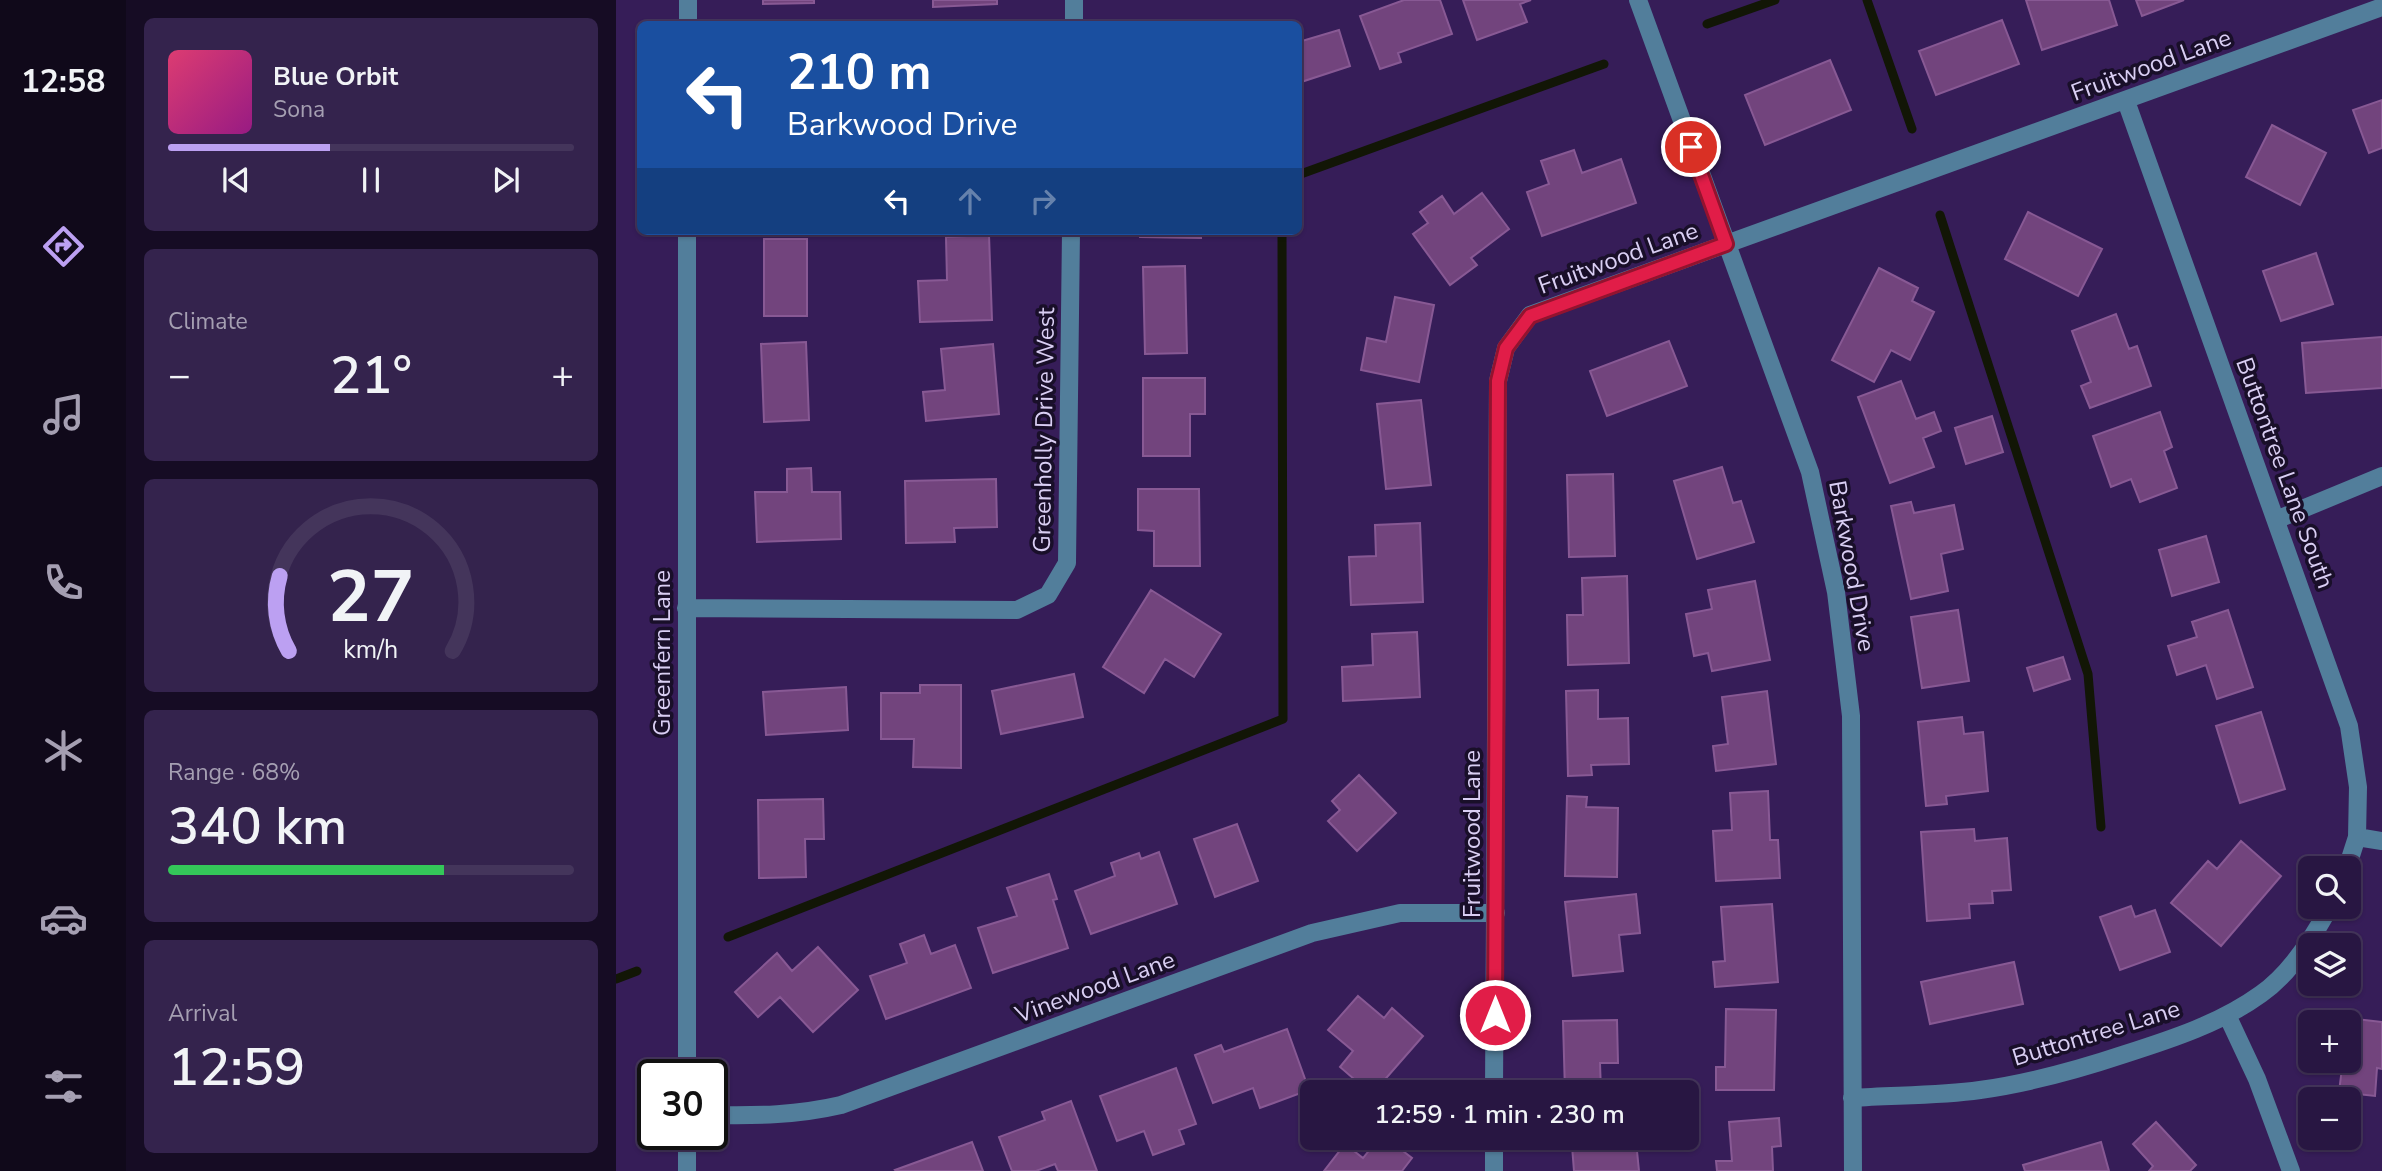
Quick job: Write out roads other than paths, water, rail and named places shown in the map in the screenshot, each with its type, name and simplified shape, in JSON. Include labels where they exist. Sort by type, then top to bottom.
[{"type":"street","points":[[688,0],[688,21]]},
{"type":"street","points":[[1074,0],[1074,21]]},
{"type":"street","name":"Barkwood Drive","points":[[1638,0],[1810,472],[1836,592],[1851,716],[1853,1171]]},
{"type":"street","name":"Fruitwood Lane","points":[[1494,1080],[1498,381],[1506,348],[1530,316],[2382,7]]},
{"type":"street","name":"Buttontree Lane South","points":[[2126,101],[2349,726],[2358,787],[2357,837],[2351,856]]},
{"type":"street","name":"Greenfern Lane","points":[[687,1059],[688,235]]},
{"type":"street","name":"Greenholly Drive West","points":[[687,608],[1017,610],[1048,595],[1068,563],[1071,235]]},
{"type":"street","points":[[2276,520],[2382,476]]},
{"type":"street","points":[[2357,837],[2382,841]]},
{"type":"street","name":"Vinewood Lane","points":[[728,1115],[807,1113],[841,1105],[1312,933],[1400,914],[1496,913]]},
{"type":"street","points":[[2291,1171],[2257,1079],[2227,1015],[2263,993],[2291,966],[2323,919]]},
{"type":"street","name":"Buttontree Lane","points":[[1852,1098],[1978,1091],[2052,1077],[2172,1040],[2227,1015]]},
{"type":"street","points":[[687,1150],[687,1171]]},
{"type":"street","points":[[1494,1150],[1494,1171]]},
{"type":"waterway","points":[[1707,24],[1775,0]]},
{"type":"waterway","points":[[1867,0],[1912,129]]},
{"type":"waterway","points":[[1302,174],[1604,64]]},
{"type":"waterway","points":[[1940,215],[2088,674],[2101,827]]},
{"type":"waterway","points":[[728,937],[1283,719],[1282,235]]},
{"type":"waterway","points":[[616,979],[637,971]]}]
